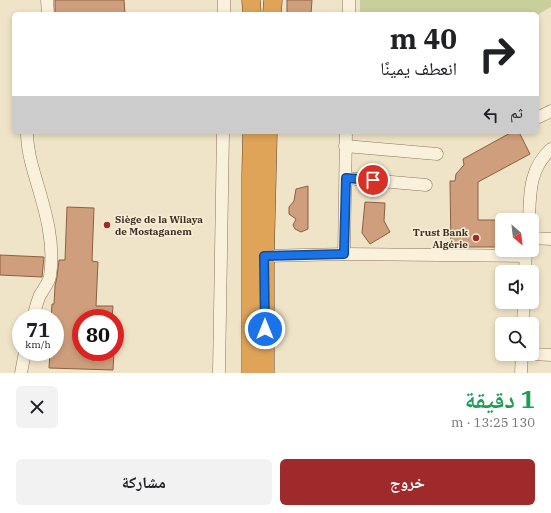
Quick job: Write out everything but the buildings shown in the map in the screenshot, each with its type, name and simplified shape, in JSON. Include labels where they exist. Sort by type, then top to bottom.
[{"type":"highway","points":[[251,0],[252,12]]},
{"type":"highway","points":[[257,0],[257,12]]},
{"type":"highway","points":[[267,0],[267,12]]},
{"type":"highway","points":[[272,12],[273,0]]},
{"type":"highway","points":[[251,373],[250,176],[252,134]]},
{"type":"highway","points":[[265,373],[264,256],[268,134]]},
{"type":"street","points":[[47,0],[48,12]]},
{"type":"street","points":[[224,0],[224,12]]},
{"type":"street","points":[[349,0],[349,12]]},
{"type":"street","points":[[539,117],[551,111]]},
{"type":"street","points":[[27,134],[30,157],[48,220],[51,254],[50,276],[48,283],[40,295],[36,309]]},
{"type":"street","points":[[219,373],[223,134]]},
{"type":"street","points":[[344,254],[346,134]]},
{"type":"street","points":[[345,146],[437,154]]},
{"type":"street","points":[[529,213],[531,184],[538,164],[551,149]]},
{"type":"street","points":[[346,178],[426,185]]},
{"type":"street","points":[[539,238],[551,239]]},
{"type":"street","points":[[264,256],[495,253]]},
{"type":"street","points":[[539,354],[551,355]]},
{"type":"street","points":[[20,373],[23,361]]},
{"type":"street","points":[[521,373],[522,361]]},
{"type":"green space","points":[[360,0],[551,0],[551,7],[539,14],[539,12],[360,12]]},
{"type":"place","name":"Siège de la Wilaya de Mostaganem","points":[[107,225]]},
{"type":"place","name":"Trust Bank Algérie","points":[[476,238]]},
{"type":"route","points":[[265,329],[264,256],[344,254],[346,178],[373,180]]}]
